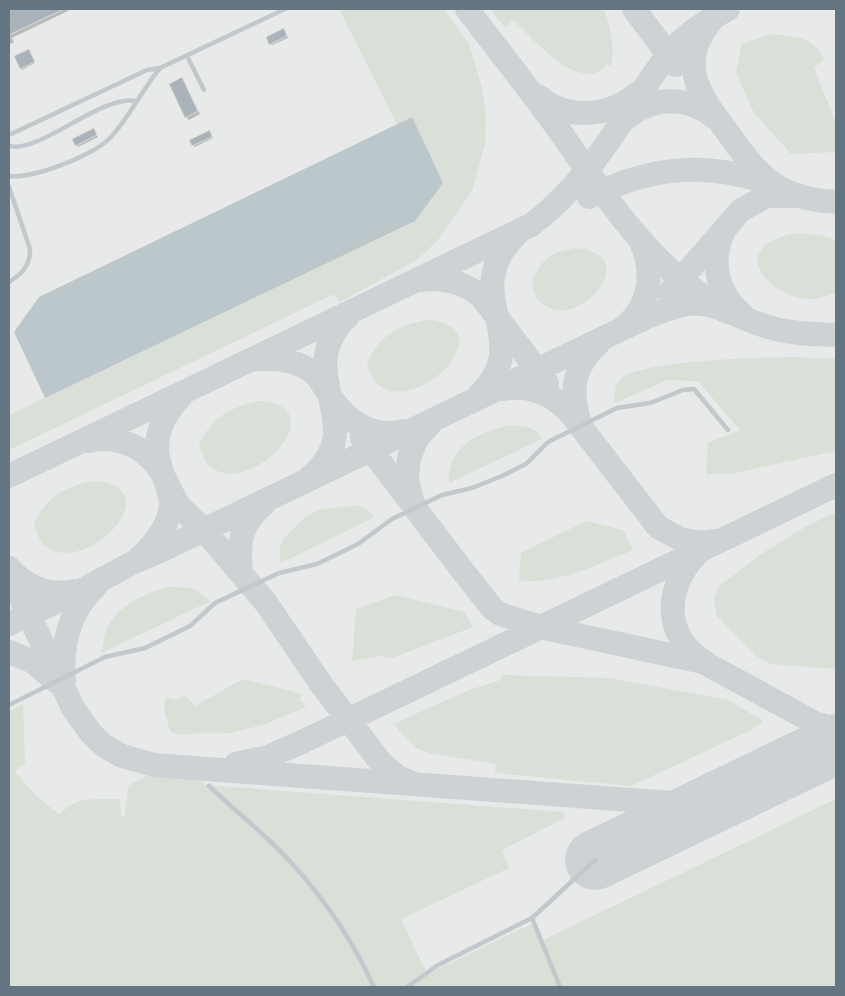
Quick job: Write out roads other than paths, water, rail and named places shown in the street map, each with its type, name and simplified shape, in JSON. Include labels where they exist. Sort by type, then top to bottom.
[{"type":"lane","points":[[9,135],[147,70],[160,68],[187,56],[285,9]]},
{"type":"lane","points":[[187,56],[204,90]]},
{"type":"lane","points":[[9,176],[22,177],[43,172],[103,144],[119,128],[160,68]]},
{"type":"lane","points":[[9,146],[15,148],[31,143],[119,101],[136,101]]},
{"type":"lane","points":[[9,187],[30,249],[30,260],[23,273],[9,282]]},
{"type":"lane","points":[[9,705],[105,657],[145,648],[190,626],[215,603],[279,572],[316,564],[358,544],[392,519],[442,495],[472,488],[502,476],[526,464],[548,442],[617,408],[650,403],[683,390],[694,389],[728,430]]},
{"type":"lane","points":[[209,786],[271,842],[302,875],[333,917],[374,987]]},
{"type":"lane","points":[[407,987],[438,965],[532,918],[595,860]]},
{"type":"lane","points":[[532,918],[560,987]]}]
